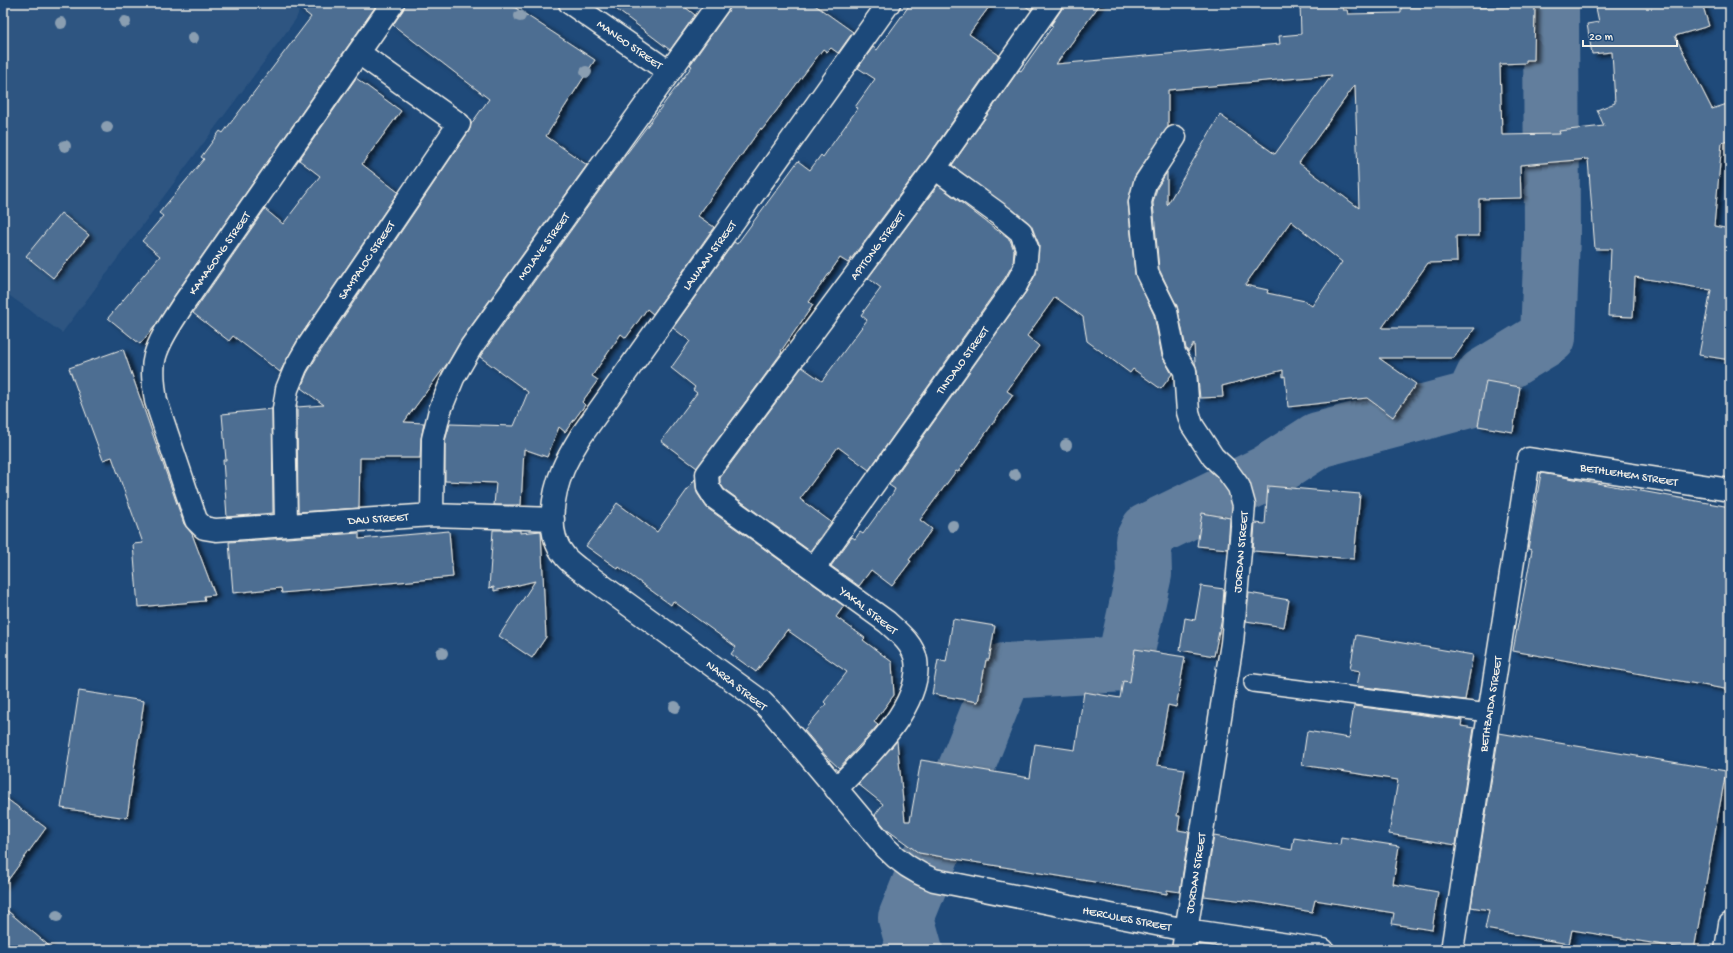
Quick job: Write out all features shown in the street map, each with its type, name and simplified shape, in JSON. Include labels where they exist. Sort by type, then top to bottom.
[{"type":"street","name":"KAMAGONG STREET","points":[[204,528],[196,520],[156,400],[153,380],[154,357],[165,334],[182,306],[393,3]]},
{"type":"street","name":"MANGO STREET","points":[[570,3],[669,72]]},
{"type":"street","name":"MOLAVE STREET","points":[[432,515],[433,438],[440,410],[452,378],[471,347],[719,3]]},
{"type":"street","name":"LAWAAN STREET","points":[[553,519],[555,496],[563,469],[581,436],[889,3]]},
{"type":"street","name":"APITONG STREET","points":[[708,487],[708,474],[935,168],[1051,3]]},
{"type":"street","name":"SAMPALOC STREET","points":[[286,524],[284,409],[287,389],[296,367],[307,348],[459,124],[359,53]]},
{"type":"street","name":"JORDAN STREET","points":[[1176,137],[1145,183],[1140,202],[1147,273],[1166,311],[1174,353],[1185,371],[1188,412],[1192,425],[1214,457],[1226,469],[1241,496],[1232,643],[1185,940]]},
{"type":"street","name":"TINDALO STREET","points":[[814,568],[1016,285],[1025,268],[1027,248],[1020,232],[1004,218],[935,168]]},
{"type":"street","name":"BETHLEHEM STREET","points":[[1529,459],[1730,490]]},
{"type":"street","name":"BETHZAIDA STREET","points":[[1452,950],[1529,459]]},
{"type":"street","name":"YAKAL STREET","points":[[708,487],[715,498],[887,622],[905,638],[916,659],[916,679],[906,705],[870,754],[836,789]]},
{"type":"street","name":"DAU STREET","points":[[204,528],[216,530],[432,515],[553,519]]},
{"type":"street","name":"NARRA STREET","points":[[553,519],[555,539],[563,555],[578,568],[760,701],[898,860],[909,868],[934,880]]},
{"type":"street","name":"HERCULES STREET","points":[[934,880],[1185,940],[1323,950]]},
{"type":"street","points":[[1726,950],[1730,924]]},
{"type":"lane","points":[[1253,683],[1489,713]]},
{"type":"shaded area","points":[[3,3],[302,3],[296,19],[62,333],[3,291]]},
{"type":"building","points":[[293,3],[378,3],[172,299],[155,326],[140,344],[108,318],[160,256],[142,241],[163,216],[159,213],[204,159],[201,157],[220,131],[223,133],[311,17]]},
{"type":"building","points":[[405,3],[508,3],[595,60],[546,136],[587,165],[461,340],[449,361],[404,422],[424,423],[420,458],[360,458],[359,508],[298,512],[297,407],[324,405],[301,388],[307,373],[489,99],[393,25],[403,10]]},
{"type":"building","points":[[608,3],[680,3],[695,15],[670,50]]},
{"type":"building","points":[[731,3],[812,3],[853,32],[838,53],[831,48],[827,52],[823,49],[762,130],[761,128],[698,216],[714,227],[653,314],[647,309],[626,338],[621,334],[592,376],[598,380],[582,402],[585,405],[565,432],[559,427],[547,457],[524,449],[521,505],[494,505],[496,483],[445,481],[445,441],[450,424],[514,426],[528,392],[480,357],[607,180],[692,66],[690,65],[729,10]]},
{"type":"building","points":[[911,3],[992,3],[969,34],[999,55],[925,161],[848,263],[840,258],[809,302],[813,305],[781,351],[782,352],[697,468],[661,441],[697,393],[693,390],[695,387],[671,368],[690,341],[673,328],[734,242],[737,244],[798,161],[810,170],[821,155],[823,157],[858,108],[855,107],[875,79],[858,68],[873,47],[877,50]]},
{"type":"building","points":[[1021,3],[1036,3],[1031,10]]},
{"type":"building","points":[[1063,3],[1101,3],[1056,64],[1280,44],[1279,36],[1301,34],[1300,3],[1343,3],[1343,10],[1347,10],[1348,14],[1401,13],[1401,7],[1449,6],[1449,8],[1535,6],[1534,60],[1526,60],[1526,63],[1500,64],[1502,135],[1560,134],[1559,131],[1604,126],[1597,110],[1615,103],[1612,52],[1592,54],[1587,24],[1599,22],[1595,3],[1702,3],[1709,26],[1675,36],[1712,109],[1730,103],[1730,140],[1722,143],[1714,226],[1730,229],[1730,360],[1699,355],[1711,290],[1635,277],[1633,317],[1608,316],[1611,249],[1595,249],[1588,159],[1520,165],[1521,198],[1479,199],[1479,236],[1456,236],[1457,262],[1428,263],[1382,328],[1475,328],[1454,358],[1379,358],[1416,384],[1393,417],[1367,398],[1288,407],[1283,370],[1222,386],[1223,397],[1200,398],[1194,343],[1188,352],[1177,306],[1159,269],[1153,203],[1157,188],[1167,172],[1167,205],[1220,115],[1275,154],[1332,75],[1168,90],[1168,127],[1135,176],[1128,203],[1135,274],[1154,315],[1162,356],[1172,374],[1161,389],[1133,369],[1130,373],[1087,341],[1083,317],[1055,297],[1027,336],[1039,346],[1007,391],[1013,395],[958,472],[956,471],[920,520],[932,529],[909,560],[911,561],[892,586],[871,570],[859,586],[831,566],[852,537],[855,539],[860,532],[863,534],[893,493],[895,489],[889,485],[1026,292],[1036,274],[1039,244],[1029,223],[952,165],[1019,70],[1021,71],[1053,26],[1051,25],[1061,10]],"holes":[[[1355,85],[1359,208],[1299,163]],[[1291,221],[1342,262],[1312,306],[1305,301],[1267,293],[1268,290],[1245,285]]]},
{"type":"building","points":[[356,78],[401,111],[362,164],[398,192],[297,341],[280,372],[233,336],[229,341],[193,313],[265,209],[283,224],[320,176],[299,160]]},
{"type":"building","points":[[938,185],[1010,240],[1014,250],[1013,264],[1005,278],[869,470],[838,447],[800,499],[831,522],[810,551],[724,489],[720,483],[720,478],[802,367],[822,381],[867,320],[861,315],[881,288],[868,278]]},
{"type":"building","points":[[61,213],[89,235],[53,278],[26,256]]},
{"type":"building","points":[[123,349],[184,524],[192,534],[215,595],[204,596],[205,601],[138,607],[133,544],[143,543],[112,457],[103,460],[69,368]]},
{"type":"building","points":[[1486,381],[1520,387],[1513,432],[1478,426]]},
{"type":"building","points":[[272,409],[273,513],[227,517],[223,460],[226,460],[222,414]]},
{"type":"building","points":[[1541,473],[1730,507],[1730,690],[1513,651],[1532,550],[1528,549]]},
{"type":"building","points":[[695,479],[697,493],[707,508],[844,606],[836,617],[865,638],[863,640],[892,662],[894,695],[874,722],[878,725],[839,768],[826,756],[804,730],[826,704],[824,702],[847,672],[787,630],[756,672],[731,654],[736,647],[673,601],[671,605],[619,567],[618,569],[586,546],[617,503],[657,532]]},
{"type":"building","points":[[1268,486],[1360,494],[1354,559],[1253,551],[1255,523],[1265,524]]},
{"type":"building","points":[[1202,513],[1230,518],[1228,549],[1197,546]]},
{"type":"building","points":[[493,530],[520,530],[520,533],[541,531],[546,637],[532,658],[499,636],[535,581],[494,591],[494,587],[489,588]]},
{"type":"building","points":[[449,531],[453,577],[282,593],[281,588],[233,593],[229,542],[359,533],[359,539]]},
{"type":"building","points":[[1201,586],[1224,589],[1222,617],[1214,656],[1180,650],[1185,618],[1195,620]]},
{"type":"building","points":[[1249,593],[1289,600],[1284,627],[1246,621]]},
{"type":"building","points":[[953,619],[995,626],[989,660],[986,660],[978,702],[932,694],[938,660],[946,662]]},
{"type":"building","points":[[1356,635],[1473,655],[1465,700],[1357,686],[1360,671],[1350,669]]},
{"type":"building","points":[[1135,649],[1185,657],[1176,707],[1168,705],[1157,765],[1185,769],[1177,816],[1180,816],[1178,830],[1189,832],[1180,892],[1167,890],[1167,894],[919,853],[886,829],[875,815],[883,804],[858,784],[897,741],[905,821],[910,821],[921,760],[1030,778],[1035,744],[1075,750],[1084,692],[1120,698],[1123,681],[1130,682]]},
{"type":"building","points":[[79,691],[144,701],[127,818],[61,808]]},
{"type":"building","points":[[1354,706],[1462,720],[1461,726],[1474,728],[1456,845],[1389,834],[1398,780],[1302,765],[1307,731],[1349,738]]},
{"type":"building","points":[[1499,733],[1726,771],[1694,950],[1572,930],[1569,944],[1485,929],[1489,910],[1471,907]]},
{"type":"building","points":[[3,796],[46,828],[3,887]]},
{"type":"building","points":[[1214,836],[1292,850],[1294,838],[1340,845],[1341,837],[1399,846],[1393,884],[1438,892],[1432,930],[1392,924],[1394,913],[1315,900],[1312,912],[1261,903],[1204,896]]},
{"type":"building","points":[[3,907],[54,950],[3,950]]},
{"type":"waterway","points":[[915,950],[906,918],[1005,671],[1124,664],[1144,574],[1143,541],[1148,531],[1267,473],[1318,440],[1473,399],[1484,376],[1548,337],[1552,237],[1551,3]]}]
